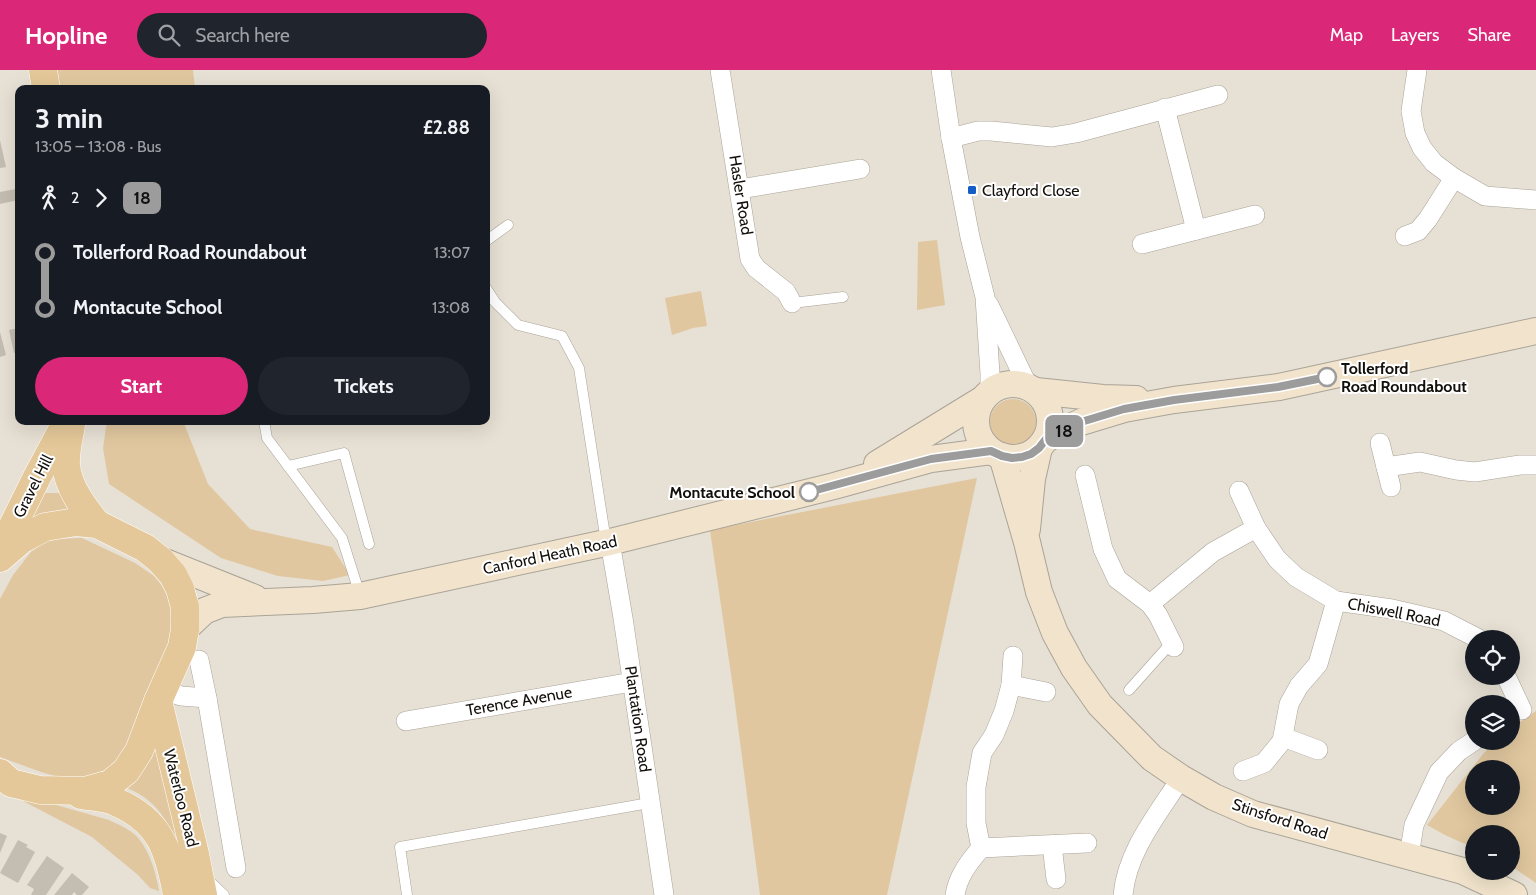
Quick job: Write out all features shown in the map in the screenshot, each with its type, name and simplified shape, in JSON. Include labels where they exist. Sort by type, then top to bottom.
[{"type":"main road","points":[[43,70],[45,85]]},
{"type":"main road","points":[[1174,400],[1103,398],[1032,389],[1019,384],[1008,384],[998,386],[986,395],[978,409],[976,420],[978,432],[983,443],[996,454],[1012,458],[1022,457],[1031,454],[1043,443],[1081,422],[1107,414],[1174,400],[1278,387],[1536,331]]},
{"type":"main road","points":[[1032,389],[1044,399],[1050,413],[1050,429],[1043,443]]},
{"type":"main road","name":"Canford Heath Road","points":[[834,486],[892,455],[986,395]]},
{"type":"main road","name":"Gravel Hill","points":[[2,544],[65,425]]},
{"type":"main road","name":"Gravel Hill","points":[[71,425],[66,464],[70,483],[84,508],[97,524]]},
{"type":"main road","name":"Stinsford Road","points":[[1027,542],[1028,513],[1043,443]]},
{"type":"main road","name":"Canford Heath Road","points":[[185,629],[204,611],[222,604],[360,596],[610,542],[834,486],[931,459],[996,454]]},
{"type":"main road","name":"Stinsford Road","points":[[996,454],[1027,542],[1039,592],[1055,633],[1074,668],[1100,705],[1152,758],[1214,797],[1253,814],[1464,871],[1514,895]]},
{"type":"main road","points":[[2,544],[22,539],[45,528],[76,522],[97,524],[145,548],[160,560],[173,575],[180,589],[185,607],[185,629],[182,647],[139,751],[126,771],[110,784],[86,791],[60,792],[40,790],[4,777]]},
{"type":"main road","name":"Canford Heath Road","points":[[160,560],[262,601]]},
{"type":"main road","name":"Waterloo Road","points":[[161,696],[200,883]]},
{"type":"main road","name":"Waterloo Road","points":[[60,792],[115,801],[136,812],[154,828],[168,853],[177,895]]},
{"type":"street","name":"Hasler Road","points":[[720,70],[750,259],[756,268],[786,292],[792,303]]},
{"type":"street","points":[[941,70],[951,138],[970,237],[986,297],[1032,389]]},
{"type":"street","points":[[1416,70],[1412,111],[1415,133],[1422,148],[1434,163],[1454,178],[1485,196],[1536,200]]},
{"type":"street","points":[[951,138],[978,131],[1052,137],[1076,133],[1218,94]]},
{"type":"street","points":[[1165,108],[1196,230]]},
{"type":"street","points":[[740,189],[860,169]]},
{"type":"street","points":[[1405,236],[1418,230],[1428,219],[1454,178]]},
{"type":"street","points":[[1142,244],[1255,215]]},
{"type":"street","points":[[986,297],[990,374],[986,395]]},
{"type":"street","points":[[1380,443],[1391,487]]},
{"type":"street","points":[[1386,467],[1420,462],[1475,472],[1520,465],[1536,465]]},
{"type":"street","points":[[1085,474],[1104,549],[1117,579],[1150,604],[1173,644]]},
{"type":"street","name":"Chiswell Road","points":[[1239,491],[1256,528],[1277,559],[1296,577],[1336,601],[1392,609],[1444,621],[1465,630]]},
{"type":"street","points":[[1150,604],[1213,552],[1256,528]]},
{"type":"street","name":"Plantation Road","points":[[610,542],[664,895]]},
{"type":"street","points":[[1243,771],[1264,763],[1282,741],[1289,704],[1299,686],[1318,664],[1336,601]]},
{"type":"street","points":[[981,848],[976,823],[976,788],[982,753],[994,735],[1004,711],[1011,685],[1013,656]]},
{"type":"street","points":[[199,660],[236,868]]},
{"type":"street","name":"Terence Avenue","points":[[406,721],[632,682]]},
{"type":"street","points":[[1011,685],[1046,692]]},
{"type":"street","points":[[1510,685],[1523,710]]},
{"type":"street","points":[[161,696],[207,698]]},
{"type":"street","points":[[1283,738],[1318,750]]},
{"type":"street","points":[[1409,856],[1414,825],[1439,772],[1465,748]]},
{"type":"street","points":[[1123,895],[1124,882],[1133,855],[1181,778]]},
{"type":"street","points":[[955,895],[956,885],[967,865],[981,848],[1087,843]]},
{"type":"street","points":[[1052,845],[1056,879]]},
{"type":"lane","points":[[490,238],[508,225]]},
{"type":"lane","points":[[490,294],[495,302],[518,325],[562,336],[579,368],[604,529],[610,542]]},
{"type":"lane","points":[[792,303],[843,297]]},
{"type":"lane","points":[[265,425],[267,438],[342,538],[360,596]]},
{"type":"lane","points":[[288,466],[344,453],[369,544]]},
{"type":"lane","points":[[1129,690],[1173,644]]},
{"type":"lane","points":[[407,895],[400,847],[649,803]]},
{"type":"lane","points":[[200,883],[224,895]]},
{"type":"shaded area","points":[[57,70],[193,70],[195,85],[59,85]]},
{"type":"shaded area","points":[[937,240],[945,305],[917,310],[918,242]]},
{"type":"shaded area","points":[[701,291],[707,326],[693,328],[672,335],[665,298]]},
{"type":"shaded area","points":[[1013,399],[1026,403],[1032,409],[1036,422],[1032,435],[1026,441],[1013,445],[1000,441],[994,435],[990,422],[994,409],[1000,403]]},
{"type":"shaded area","points":[[106,425],[185,425],[208,484],[250,529],[332,547],[350,575],[323,581],[278,576],[221,558],[109,484],[103,448]]},
{"type":"shaded area","points":[[977,478],[887,895],[760,895],[710,530]]},
{"type":"shaded area","points":[[43,493],[63,493],[74,512],[27,522]]},
{"type":"shaded area","points":[[82,538],[135,563],[154,576],[163,587],[170,602],[174,625],[168,649],[133,740],[106,775],[68,780],[0,757],[0,599],[13,575],[31,552],[45,542],[56,539]]},
{"type":"shaded area","points":[[1536,711],[1536,883],[1520,872],[1520,825],[1465,825],[1465,844],[1427,825],[1465,777],[1465,815],[1520,815],[1520,760],[1478,760],[1487,750],[1520,750],[1520,722]]},
{"type":"shaded area","points":[[156,746],[195,895],[177,844],[165,820],[149,801],[125,787],[151,758]]},
{"type":"shaded area","points":[[0,789],[109,820],[129,830],[139,839],[146,850],[154,870],[159,891],[150,888],[138,875],[92,837]]},
{"type":"building","points":[[0,140],[6,167],[0,168]]},
{"type":"building","points":[[15,189],[15,201],[0,204],[0,192]]},
{"type":"building","points":[[15,329],[15,353],[14,353],[9,330]]},
{"type":"building","points":[[0,332],[6,355],[0,357]]},
{"type":"building","points":[[0,833],[7,836],[0,853]]},
{"type":"building","points":[[18,840],[28,845],[26,847],[35,852],[18,883],[0,873]]},
{"type":"building","points":[[47,856],[64,868],[46,895],[31,895],[34,889],[27,885]]},
{"type":"building","points":[[72,873],[89,887],[82,895],[77,895],[74,892],[72,895],[54,895]]},
{"type":"bus line","name":"18","points":[[809,492],[931,459],[991,451],[1012,458],[1022,457],[1031,454],[1039,448],[1046,439],[1081,422],[1124,409],[1174,400],[1278,387],[1327,377]]},
{"type":"place","name":"Clayford Close","points":[[972,190]]},
{"type":"place","name":"Tollerford Road Roundabout","points":[[1327,377]]},
{"type":"place","name":"Montacute School","points":[[809,492]]}]
